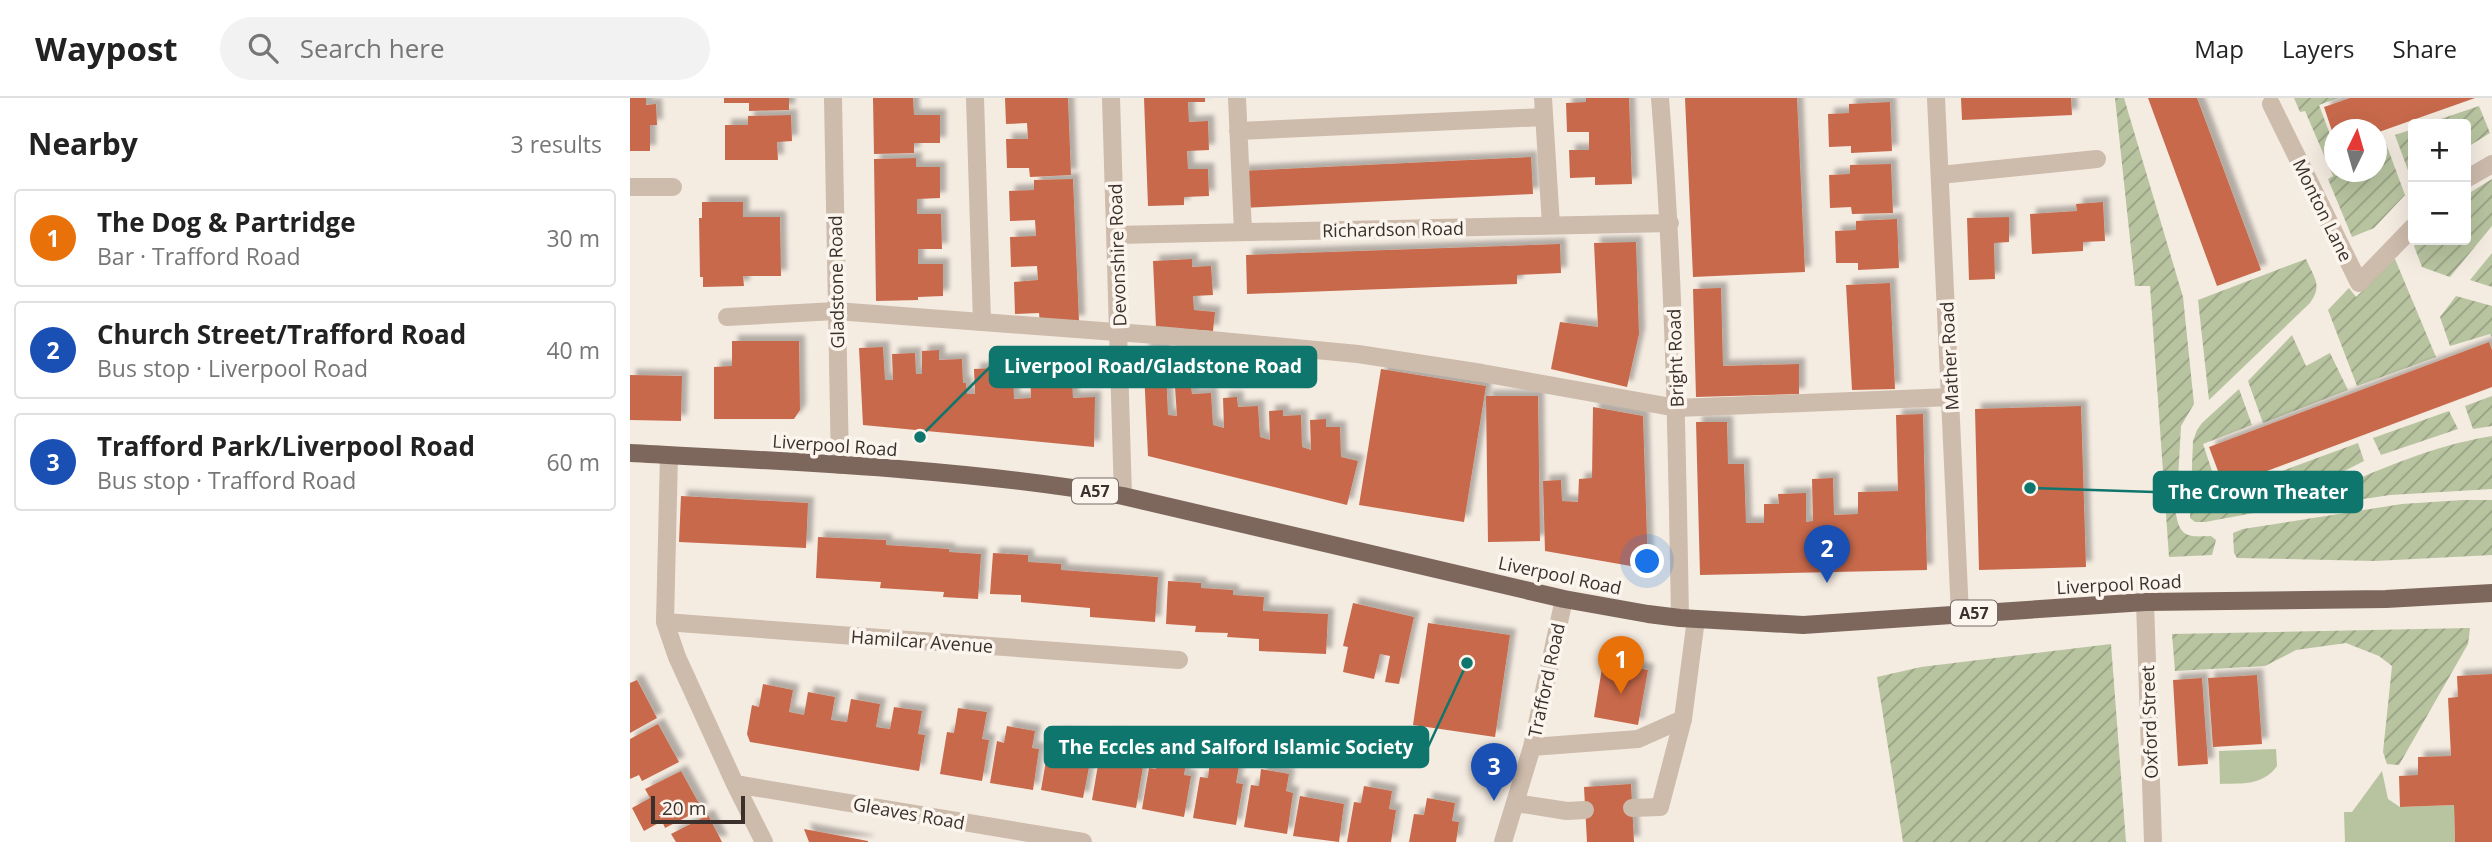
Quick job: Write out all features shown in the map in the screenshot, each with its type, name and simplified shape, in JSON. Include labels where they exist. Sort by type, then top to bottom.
[{"type":"main road","name":"Liverpool Road","points":[[630,453],[840,465],[1019,481],[1123,496],[1564,599],[1648,614],[1688,618],[1803,625],[2145,602],[2386,599],[2492,593]]},
{"type":"street","name":"Gladstone Road","points":[[833,98],[840,465]]},
{"type":"street","points":[[975,98],[982,322]]},
{"type":"street","name":"Devonshire Road","points":[[1111,98],[1123,496]]},
{"type":"street","points":[[1237,98],[1243,232]]},
{"type":"street","points":[[1543,98],[1550,225]]},
{"type":"street","name":"Bright Road","points":[[1632,808],[1660,807],[1683,719],[1688,618],[1676,408],[1670,223],[1660,98]]},
{"type":"street","name":"Mather Road","points":[[1936,98],[1960,614]]},
{"type":"street","name":"Monton Lane","points":[[2271,104],[2359,283],[2408,231]]},
{"type":"street","points":[[1238,131],[1544,117]]},
{"type":"street","points":[[1940,175],[2097,159]]},
{"type":"street","points":[[2471,176],[2492,164]]},
{"type":"street","points":[[630,187],[673,187]]},
{"type":"street","name":"Richardson Road","points":[[1116,235],[1670,223]]},
{"type":"street","points":[[727,317],[836,311],[1358,354],[1508,377],[1676,408],[1951,397]]},
{"type":"street","points":[[669,455],[665,622],[677,657],[764,842]]},
{"type":"street","name":"Trafford Road","points":[[1503,842],[1532,747],[1564,599]]},
{"type":"street","name":"Oxford Street","points":[[2145,602],[2153,842]]},
{"type":"street","name":"Hamilcar Avenue","points":[[665,622],[1179,660]]},
{"type":"street","points":[[1532,747],[1639,739],[1683,719]]},
{"type":"street","name":"Gleaves Road","points":[[735,784],[1083,842]]},
{"type":"street","points":[[1516,803],[1567,811],[1585,810]]},
{"type":"green space","points":[[2115,98],[2124,98],[2183,297],[2194,404],[2181,426],[2176,514],[2183,532],[2211,536],[2216,540],[2212,555],[2169,557],[2150,286],[2135,286]]},
{"type":"green space","points":[[2294,98],[2338,98],[2319,105],[2324,119],[2324,155],[2305,111],[2300,112]]},
{"type":"green space","points":[[2479,106],[2490,133],[2471,145],[2471,119],[2441,119]]},
{"type":"green space","points":[[2408,131],[2408,170],[2395,135]]},
{"type":"green space","points":[[2387,146],[2405,195],[2374,228],[2352,237],[2329,182],[2387,182]]},
{"type":"green space","points":[[2492,179],[2492,226],[2450,277],[2422,267],[2415,245],[2471,245],[2471,192]]},
{"type":"green space","points":[[2492,253],[2492,287],[2470,280]]},
{"type":"green space","points":[[2306,259],[2317,286],[2310,303],[2209,400],[2198,300]]},
{"type":"green space","points":[[2395,259],[2436,357],[2357,386],[2328,310],[2349,288],[2356,297]]},
{"type":"green space","points":[[2456,296],[2492,306],[2492,337],[2490,334],[2450,346],[2440,317]]},
{"type":"green space","points":[[2292,335],[2306,366],[2330,353],[2348,390],[2263,423],[2248,381]]},
{"type":"green space","points":[[2239,389],[2252,425],[2203,444],[2220,495],[2269,476],[2281,508],[2195,522],[2190,518],[2193,441],[2202,423]]},
{"type":"green space","points":[[2492,396],[2492,426],[2473,429],[2465,406]]},
{"type":"green space","points":[[2449,411],[2458,429],[2381,455],[2373,438]]},
{"type":"green space","points":[[2492,436],[2492,489],[2390,495],[2317,506],[2311,503],[2319,496],[2404,460],[2469,440]]},
{"type":"green space","points":[[2358,443],[2364,461],[2309,489],[2292,502],[2289,499],[2279,472]]},
{"type":"green space","points":[[2492,500],[2492,555],[2375,561],[2237,558],[2234,553],[2233,533],[2243,529],[2402,504]]},
{"type":"green space","points":[[2470,628],[2468,644],[2399,765],[2387,764],[2383,752],[2392,666],[2379,656],[2346,643],[2296,650],[2265,666],[2175,671],[2172,634]]},
{"type":"green space","points":[[2111,644],[2126,842],[1903,842],[1877,677],[1921,667]]},
{"type":"green space","points":[[2276,749],[2277,766],[2265,777],[2252,782],[2220,784],[2219,751]]},
{"type":"green space","points":[[2382,771],[2388,799],[2400,807],[2454,805],[2455,842],[2345,842],[2344,812],[2352,812]]},
{"type":"building","points":[[630,98],[646,98],[646,105],[656,104],[657,125],[650,125],[650,151],[630,151]]},
{"type":"building","points":[[724,98],[789,98],[789,110],[749,111],[749,103],[724,103]]},
{"type":"building","points":[[873,98],[913,98],[914,115],[940,115],[940,143],[914,143],[914,153],[874,154]]},
{"type":"building","points":[[1005,98],[1068,98],[1071,175],[1030,177],[1029,168],[1007,168],[1006,139],[1028,139],[1027,123],[1006,124]]},
{"type":"building","points":[[1144,98],[1205,98],[1205,102],[1188,102],[1189,122],[1208,121],[1209,150],[1187,151],[1188,169],[1208,169],[1209,196],[1184,197],[1184,205],[1148,206]]},
{"type":"building","points":[[1586,98],[1629,98],[1632,184],[1595,185],[1595,177],[1570,178],[1569,150],[1589,150],[1589,132],[1567,132],[1566,103],[1586,102]]},
{"type":"building","points":[[1685,98],[1797,98],[1805,272],[1693,277]]},
{"type":"building","points":[[1961,98],[2071,98],[2072,115],[1962,120]]},
{"type":"building","points":[[2148,98],[2197,98],[2261,270],[2217,286]]},
{"type":"building","points":[[2350,98],[2475,98],[2416,119],[2408,119],[2408,122],[2387,129],[2387,119],[2328,119],[2324,107]]},
{"type":"building","points":[[1890,102],[1892,151],[1851,153],[1851,146],[1829,147],[1828,114],[1849,113],[1849,104]]},
{"type":"building","points":[[791,115],[792,141],[777,142],[778,160],[725,160],[725,125],[748,125],[748,116]]},
{"type":"building","points":[[1531,157],[1533,194],[1242,208],[1241,171]]},
{"type":"building","points":[[916,158],[916,167],[940,167],[940,198],[917,199],[917,214],[941,214],[942,249],[918,249],[918,264],[943,264],[943,296],[918,297],[918,300],[876,301],[874,159]]},
{"type":"building","points":[[1891,164],[1893,213],[1852,214],[1851,207],[1830,208],[1829,175],[1850,174],[1850,165]]},
{"type":"building","points":[[1073,179],[1079,321],[1040,323],[1039,313],[1015,314],[1014,282],[1038,280],[1037,266],[1011,267],[1010,237],[1036,236],[1035,220],[1010,221],[1009,191],[1034,190],[1034,180]]},
{"type":"building","points":[[702,202],[743,202],[743,217],[780,217],[781,276],[743,276],[744,286],[703,287],[703,277],[700,277],[699,218],[702,218]]},
{"type":"building","points":[[2103,202],[2105,241],[2083,242],[2083,251],[2032,254],[2030,214],[2077,211],[2076,204]]},
{"type":"building","points":[[2009,217],[2009,242],[1994,243],[1995,279],[1969,280],[1967,218]]},
{"type":"building","points":[[1897,219],[1899,268],[1858,270],[1858,263],[1836,263],[1835,231],[1856,230],[1856,221]]},
{"type":"building","points":[[1636,242],[1639,334],[1627,387],[1551,369],[1560,322],[1598,327],[1594,243]]},
{"type":"building","points":[[1560,244],[1561,273],[1517,275],[1517,284],[1247,294],[1246,255]]},
{"type":"building","points":[[1192,259],[1192,267],[1211,266],[1213,295],[1193,296],[1194,310],[1215,312],[1213,331],[1156,327],[1153,261]]},
{"type":"building","points":[[1890,283],[1895,389],[1852,390],[1846,285]]},
{"type":"building","points":[[1721,288],[1723,366],[1799,364],[1799,394],[1696,397],[1693,289]]},
{"type":"building","points":[[732,341],[799,341],[800,410],[794,419],[714,419],[714,367],[732,366]]},
{"type":"building","points":[[2489,342],[2492,350],[2492,387],[2224,487],[2209,447]]},
{"type":"building","points":[[883,347],[885,380],[893,380],[892,354],[915,353],[916,374],[922,374],[922,351],[939,350],[939,360],[962,359],[963,383],[966,383],[967,394],[975,394],[974,369],[993,368],[993,373],[1013,372],[1014,399],[1031,398],[1030,369],[1052,368],[1052,364],[1071,363],[1073,398],[1095,397],[1094,447],[863,425],[859,348]]},
{"type":"building","points":[[1165,348],[1168,415],[1177,416],[1175,387],[1191,387],[1192,394],[1211,393],[1213,425],[1224,428],[1223,398],[1237,397],[1238,407],[1258,406],[1260,437],[1270,440],[1269,411],[1283,410],[1283,416],[1301,415],[1302,447],[1311,450],[1310,420],[1326,419],[1326,427],[1340,427],[1341,457],[1358,461],[1347,505],[1148,456],[1143,349]]},
{"type":"building","points":[[1381,369],[1486,386],[1464,522],[1359,505]]},
{"type":"building","points":[[630,375],[682,376],[681,421],[630,420]]},
{"type":"building","points":[[1486,396],[1538,396],[1540,541],[1488,542]]},
{"type":"building","points":[[2081,406],[2086,567],[1979,570],[1975,409]]},
{"type":"building","points":[[1593,407],[1643,416],[1648,569],[1545,551],[1543,481],[1561,480],[1562,501],[1578,502],[1579,479],[1592,478]]},
{"type":"building","points":[[1923,414],[1927,570],[1700,575],[1696,422],[1727,422],[1728,464],[1744,464],[1746,523],[1764,523],[1764,504],[1779,504],[1778,494],[1806,493],[1806,522],[1813,521],[1812,479],[1833,478],[1834,515],[1858,514],[1858,492],[1898,491],[1896,415]]},
{"type":"building","points":[[681,496],[808,503],[806,548],[679,542]]},
{"type":"building","points":[[818,537],[886,540],[886,545],[981,554],[978,599],[943,597],[944,592],[880,588],[881,582],[816,578]]},
{"type":"building","points":[[993,553],[1028,555],[1028,562],[1061,564],[1061,570],[1158,577],[1155,622],[1090,617],[1090,608],[1021,602],[1021,595],[990,594]]},
{"type":"building","points":[[1168,581],[1201,583],[1201,588],[1233,590],[1233,595],[1264,597],[1263,611],[1328,614],[1326,654],[1259,651],[1259,639],[1227,637],[1228,633],[1195,632],[1196,626],[1166,624]]},
{"type":"building","points":[[1353,603],[1414,617],[1399,684],[1385,682],[1390,656],[1380,654],[1374,679],[1343,672],[1348,647],[1343,646]]},
{"type":"building","points":[[1428,623],[1510,635],[1495,737],[1413,725]]},
{"type":"building","points":[[1603,662],[1648,670],[1638,725],[1594,717]]},
{"type":"building","points":[[2492,674],[2492,842],[2455,842],[2454,805],[2400,807],[2399,776],[2418,775],[2418,757],[2451,756],[2448,698],[2458,697],[2457,676]]},
{"type":"building","points":[[2257,675],[2262,744],[2213,747],[2208,678]]},
{"type":"building","points":[[2202,678],[2208,764],[2178,766],[2173,680]]},
{"type":"building","points":[[637,680],[657,718],[630,733],[630,683]]},
{"type":"building","points":[[763,684],[793,690],[789,712],[804,715],[808,692],[835,697],[831,720],[847,722],[851,699],[880,704],[876,727],[890,729],[894,707],[922,711],[918,734],[925,735],[919,771],[750,742],[747,734],[752,705],[759,707]]},
{"type":"building","points":[[958,708],[987,712],[982,739],[989,740],[982,781],[940,774],[947,732],[954,733]]},
{"type":"building","points":[[658,724],[679,762],[642,781],[639,775],[630,779],[630,739]]},
{"type":"building","points":[[1007,726],[1035,731],[1032,748],[1039,749],[1033,790],[990,783],[997,741],[1004,743]]},
{"type":"building","points":[[1058,733],[1087,738],[1083,755],[1091,757],[1083,798],[1041,790],[1048,749],[1056,750]]},
{"type":"building","points":[[1111,735],[1140,740],[1136,766],[1143,767],[1136,808],[1092,800],[1099,759],[1107,760]]},
{"type":"building","points":[[1159,752],[1187,757],[1184,775],[1191,776],[1184,817],[1142,809],[1149,768],[1156,769]]},
{"type":"building","points":[[1210,761],[1239,766],[1236,783],[1243,784],[1236,825],[1193,818],[1200,777],[1208,778]]},
{"type":"building","points":[[1261,769],[1289,774],[1286,791],[1293,793],[1287,834],[1244,827],[1251,785],[1259,786]]},
{"type":"building","points":[[681,771],[702,809],[665,828],[662,821],[644,831],[632,808],[650,798],[645,789]]},
{"type":"building","points":[[1631,784],[1634,842],[1587,842],[1584,787]]},
{"type":"building","points":[[1364,786],[1392,791],[1389,809],[1396,810],[1391,842],[1347,842],[1354,802],[1361,803]]},
{"type":"building","points":[[1300,796],[1344,804],[1339,842],[1293,836]]},
{"type":"building","points":[[1427,798],[1455,803],[1452,821],[1459,822],[1456,842],[1409,842],[1414,814],[1424,815]]},
{"type":"building","points":[[708,815],[722,842],[676,842],[671,834]]},
{"type":"building","points":[[804,829],[868,841],[868,842],[809,842]]},
{"type":"place","name":"Liverpool Road/Gladstone Road","points":[[920,437]]},
{"type":"place","name":"The Crown Theater","points":[[2030,488]]},
{"type":"place","name":"Church Street/Trafford Road","points":[[1827,583]]},
{"type":"place","name":"The Eccles and Salford Islamic Society","points":[[1467,663]]},
{"type":"place","name":"The Dog & Partridge","points":[[1621,694]]},
{"type":"place","name":"Trafford Park/Liverpool Road","points":[[1494,801]]}]
